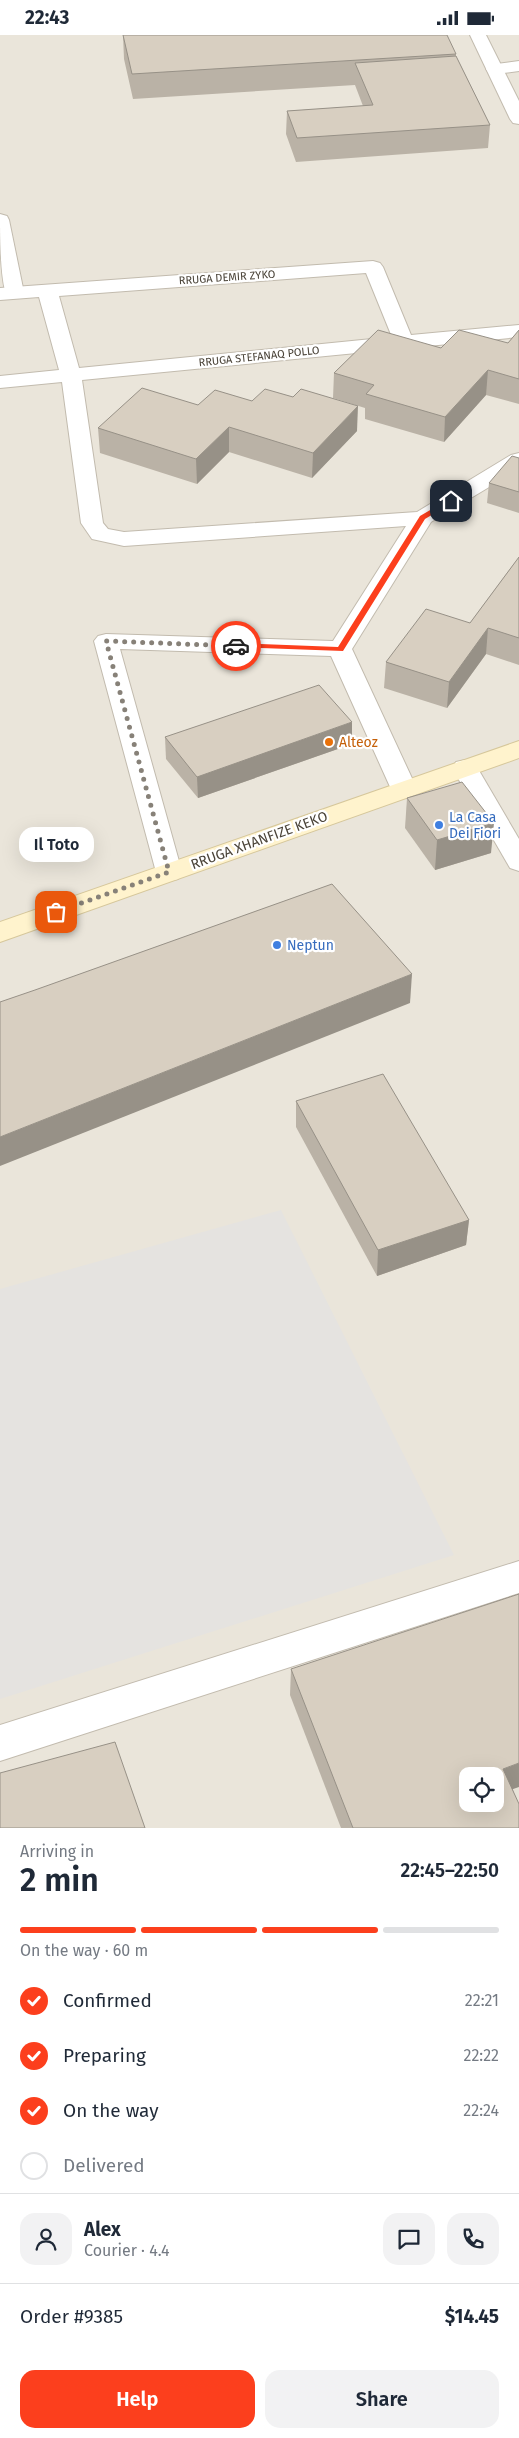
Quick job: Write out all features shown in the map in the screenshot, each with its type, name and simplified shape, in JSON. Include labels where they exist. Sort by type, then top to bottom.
[{"type":"main road","name":"RRUGA XHANFIZE KEKO","points":[[0,932],[519,749]]},
{"type":"street","points":[[478,35],[519,119]]},
{"type":"street","points":[[495,69],[519,66]]},
{"type":"street","points":[[0,220],[5,289]]},
{"type":"street","name":"RRUGA DEMIR ZYKO","points":[[5,289],[47,290],[373,267],[404,342]]},
{"type":"street","points":[[47,290],[71,375],[92,523],[100,534],[124,539],[422,518],[519,460]]},
{"type":"street","name":"RRUGA STEFANAQ POLLO","points":[[0,382],[519,331]]},
{"type":"street","points":[[340,649],[422,518]]},
{"type":"street","points":[[169,872],[106,641],[340,649]]},
{"type":"street","points":[[340,649],[404,789]]},
{"type":"street","points":[[465,767],[519,862]]},
{"type":"street","points":[[0,1743],[519,1577]]},
{"type":"shaded area","points":[[0,35],[519,35],[519,1828],[0,1828]]},
{"type":"shaded area","points":[[281,1210],[454,1555],[0,1699],[0,1289]]},
{"type":"building","points":[[123,35],[447,35],[456,54],[132,74]]},
{"type":"building","points":[[456,56],[490,125],[297,138],[287,111],[373,105],[355,63]]},
{"type":"building","points":[[378,330],[441,348],[459,330],[508,343],[519,330],[519,379],[488,370],[445,417],[366,394],[374,385],[334,373]]},
{"type":"building","points":[[142,388],[198,405],[215,390],[252,401],[265,389],[293,397],[301,389],[358,406],[313,453],[229,427],[196,459],[98,428]]},
{"type":"building","points":[[512,456],[519,458],[519,492],[489,483]]},
{"type":"building","points":[[519,557],[519,638],[488,628],[449,682],[386,662],[426,609],[470,623]]},
{"type":"building","points":[[319,685],[352,722],[197,777],[165,737]]},
{"type":"building","points":[[462,782],[494,823],[437,840],[407,798]]},
{"type":"building","points":[[332,884],[412,974],[0,1137],[0,1002]]},
{"type":"building","points":[[383,1074],[469,1220],[378,1250],[296,1101]]},
{"type":"building","points":[[519,1594],[519,1763],[504,1769],[504,1767],[459,1767],[459,1812],[504,1812],[504,1771],[519,1804],[519,1828],[353,1828],[291,1669]]},
{"type":"building","points":[[115,1742],[145,1828],[0,1828],[0,1773]]},
{"type":"way so far","points":[[56,912],[169,872],[106,641],[236,646]]},
{"type":"place","name":"Alteoz","points":[[329,742]]},
{"type":"place","name":"La Casa Dei Fiori","points":[[439,825]]},
{"type":"place","name":"Il Toto","points":[[56,912]]},
{"type":"place","name":"Neptun","points":[[277,945]]},
{"type":"route","points":[[236,646],[340,649],[422,518],[451,501]]}]
